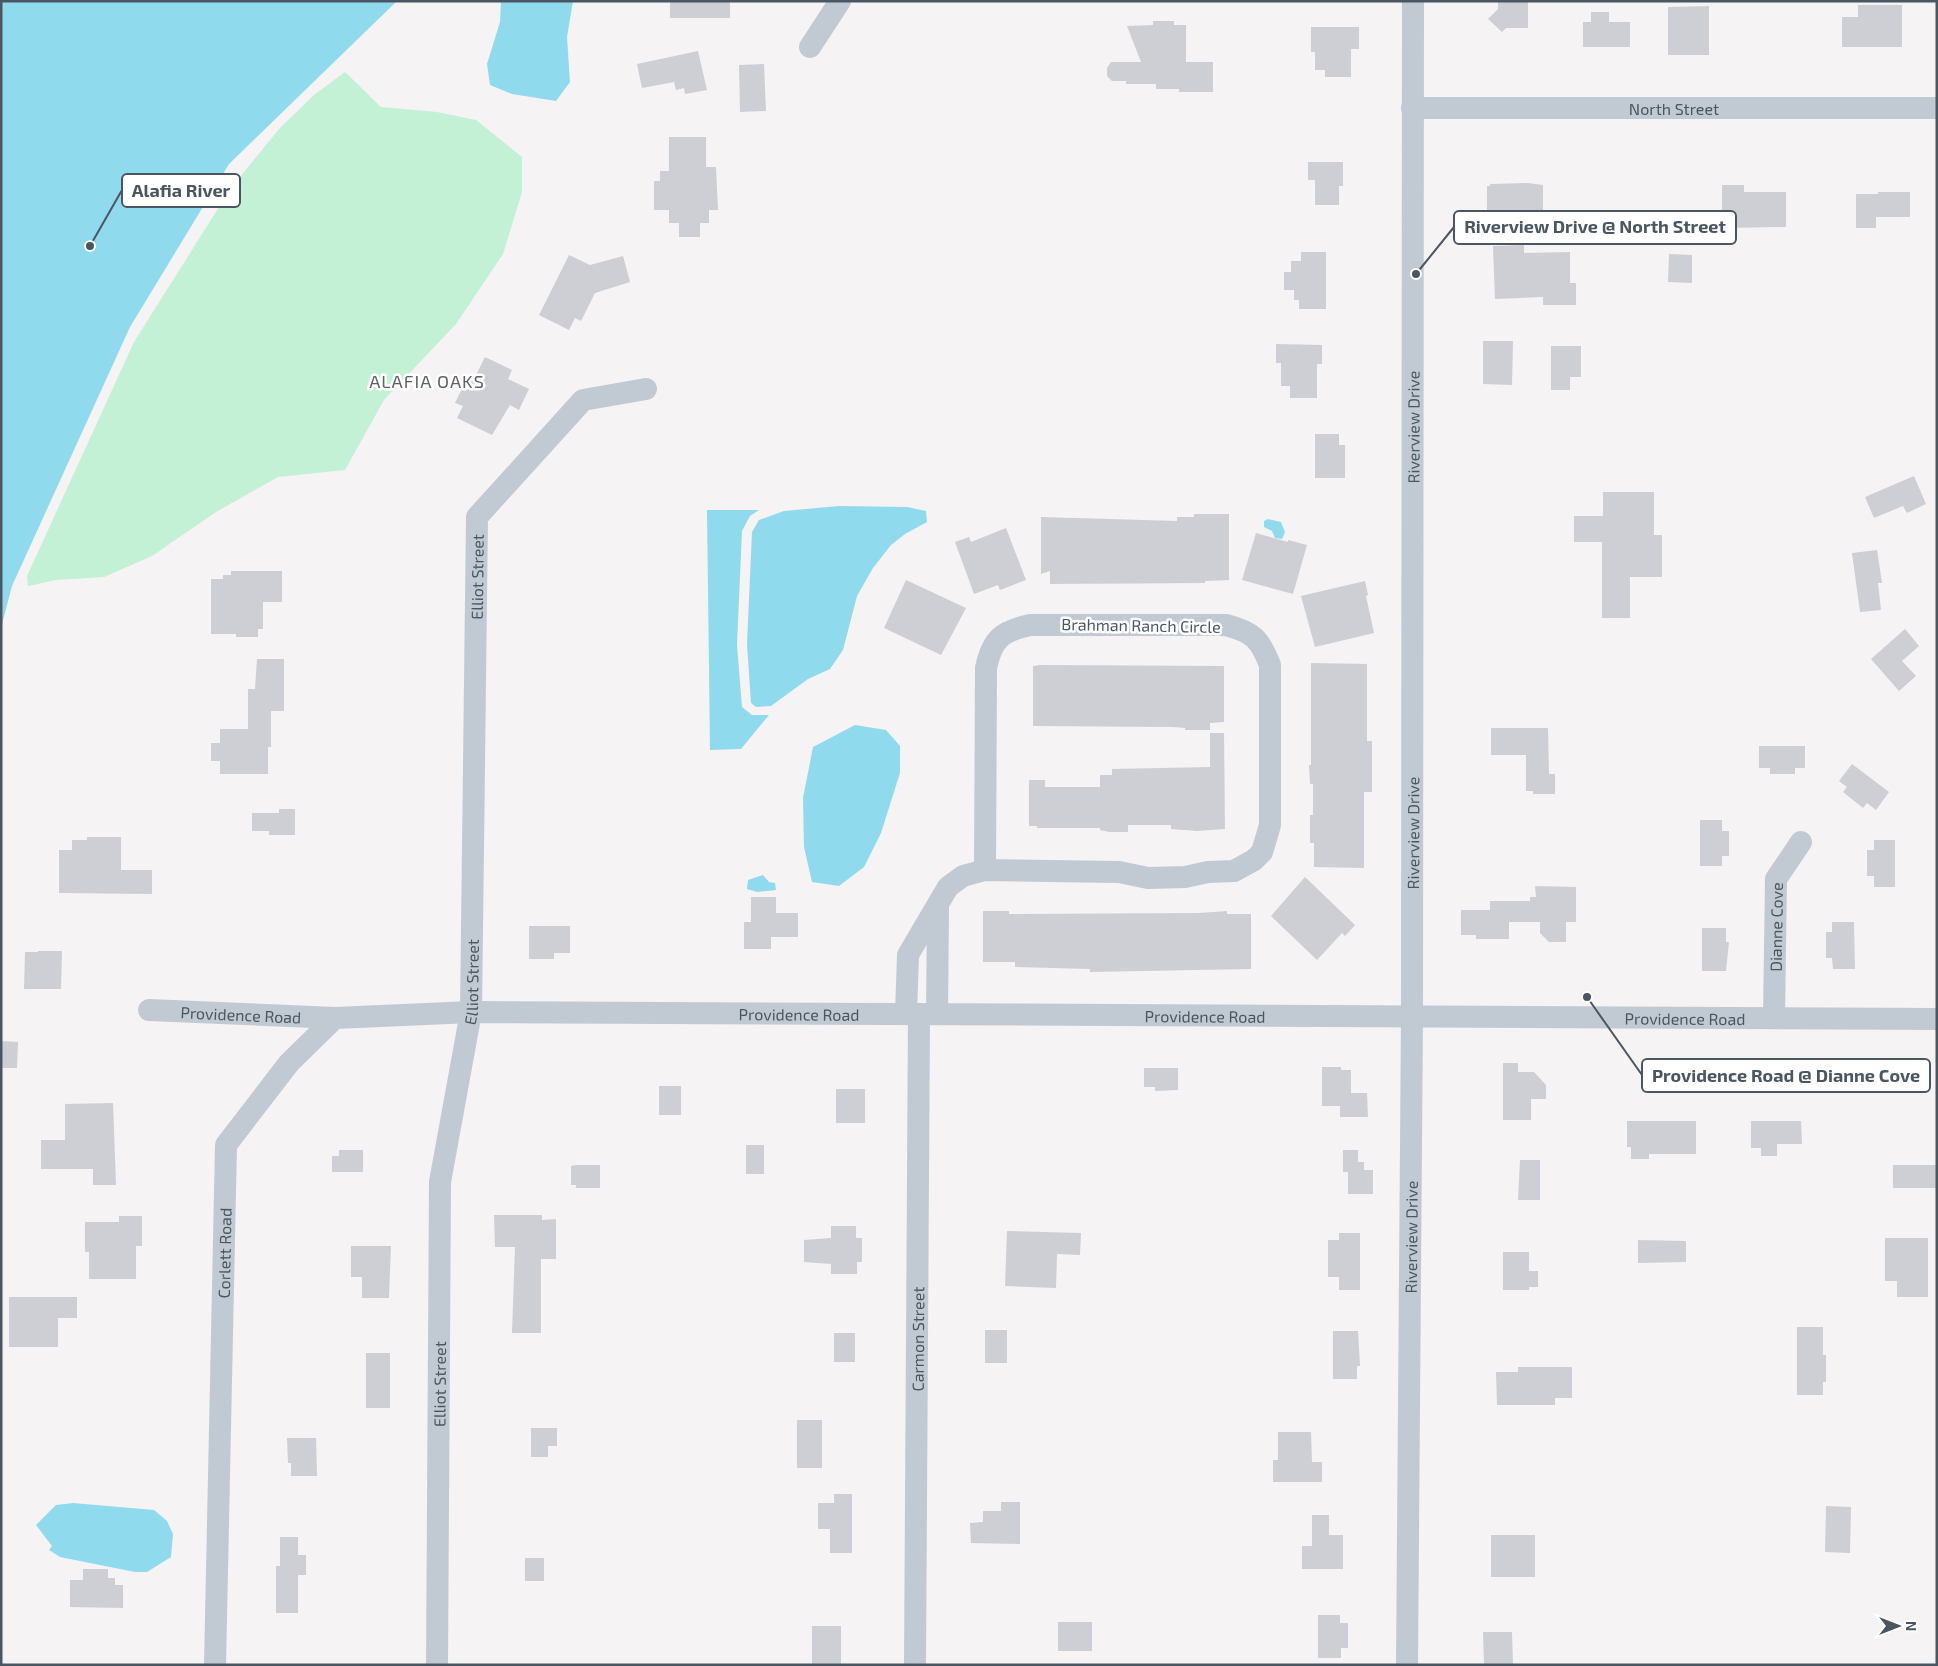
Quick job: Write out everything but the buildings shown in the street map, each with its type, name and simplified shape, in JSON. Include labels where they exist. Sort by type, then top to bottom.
[{"type":"street","points":[[810,47],[840,1]]},
{"type":"street","name":"Riverview Drive","points":[[1407,1665],[1412,1016],[1413,1]]},
{"type":"street","name":"North Street","points":[[1412,108],[1937,108]]},
{"type":"street","name":"Elliot Street","points":[[437,1665],[440,1182],[471,1012],[478,517],[583,400],[646,389]]},
{"type":"street","name":"Brahman Ranch Circle","points":[[921,1014],[908,955],[948,887],[963,876],[985,870],[1119,872],[1148,878],[1185,878],[1208,872],[1234,871],[1249,864],[1262,852],[1270,825],[1270,664],[1263,647],[1252,634],[1226,625],[1030,624],[1014,628],[1000,636],[990,650],[986,668],[985,870]]},
{"type":"street","name":"Dianne Cove","points":[[1774,1018],[1776,879],[1801,842]]},
{"type":"street","points":[[921,1014],[938,905]]},
{"type":"street","name":"Providence Road","points":[[149,1010],[335,1018]]},
{"type":"street","points":[[335,1018],[471,1012]]},
{"type":"street","name":"Providence Road","points":[[471,1012],[1937,1019]]},
{"type":"street","name":"Carmon Street","points":[[915,1665],[921,1014]]},
{"type":"street","name":"Corlett Road","points":[[215,1665],[226,1145],[288,1063],[335,1018]]},
{"type":"green space","points":[[345,72],[381,107],[437,112],[476,120],[522,157],[522,192],[503,254],[456,324],[384,400],[345,470],[278,477],[216,512],[152,556],[104,577],[56,580],[28,586],[27,576],[134,342],[231,188],[279,129],[314,95]]},
{"type":"water","points":[[1,1],[397,1],[229,164],[130,327],[12,586],[1,628]]},
{"type":"water","points":[[501,1],[573,1],[567,37],[570,82],[556,101],[512,94],[490,85],[487,64],[500,22]]},
{"type":"water","points":[[839,506],[907,507],[926,511],[927,522],[905,534],[891,545],[873,568],[857,596],[843,650],[830,669],[808,679],[771,706],[756,707],[751,703],[747,644],[752,532],[759,520],[784,511]]},
{"type":"water","points":[[707,510],[759,510],[750,516],[742,531],[737,645],[742,707],[752,715],[769,715],[741,749],[710,750]]},
{"type":"water","points":[[1268,519],[1281,522],[1285,532],[1282,539],[1275,538],[1272,531],[1264,527],[1264,521]]},
{"type":"water","points":[[855,725],[886,730],[900,746],[900,773],[881,833],[864,867],[839,886],[812,882],[804,847],[803,798],[813,747]]},
{"type":"water","points":[[763,875],[769,882],[775,883],[776,890],[757,892],[747,889],[748,880]]},
{"type":"water","points":[[73,1503],[154,1510],[167,1521],[173,1534],[171,1557],[147,1572],[135,1572],[60,1557],[49,1550],[52,1546],[36,1525],[56,1505]]},
{"type":"place","name":"Alafia River","points":[[90,246]]},
{"type":"place","name":"Riverview Drive @ North Street","points":[[1416,274]]},
{"type":"place","name":"Providence Road @ Dianne Cove","points":[[1587,997]]},
{"type":"district","name":"ALAFIA OAKS","points":[[427,381]]}]
